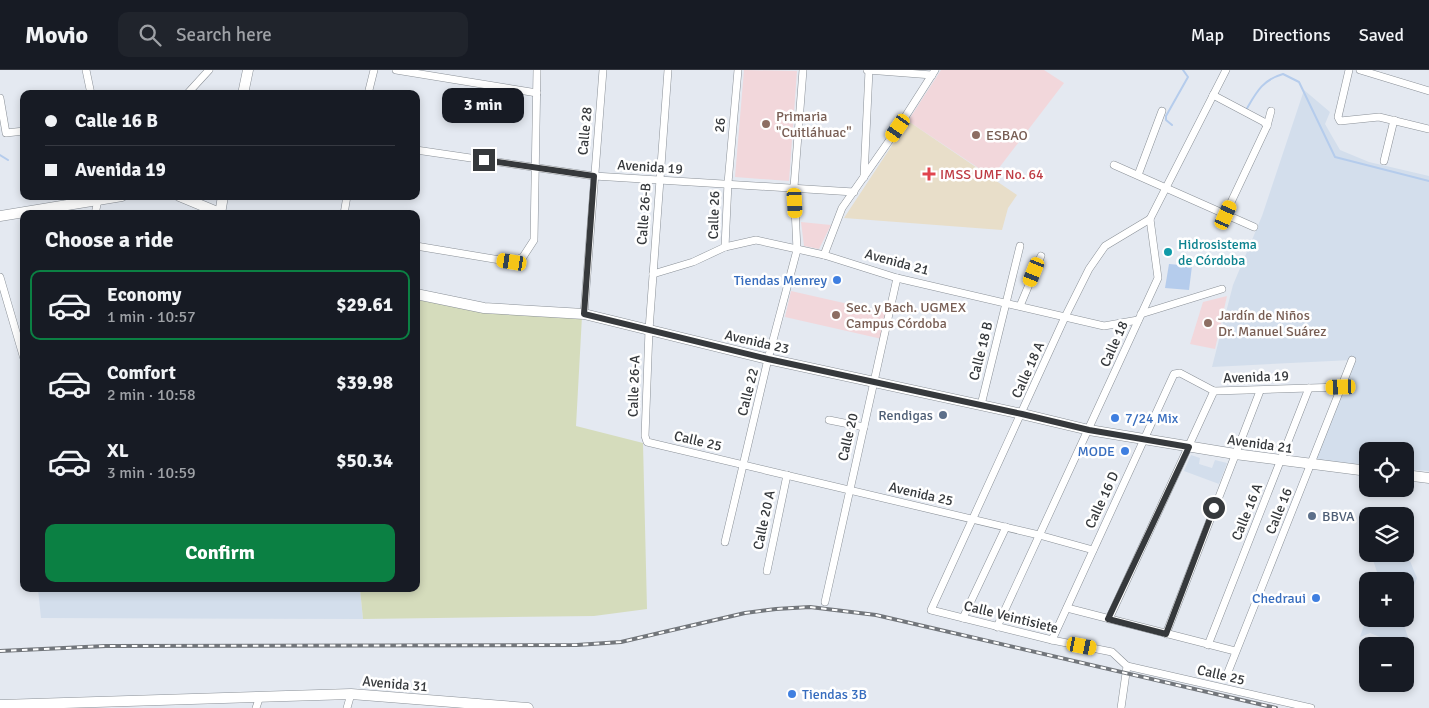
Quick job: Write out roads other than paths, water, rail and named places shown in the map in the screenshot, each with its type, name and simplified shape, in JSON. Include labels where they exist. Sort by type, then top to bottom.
[{"type":"street","points":[[86,70],[90,90]]},
{"type":"street","points":[[191,90],[209,70]]},
{"type":"street","points":[[244,90],[248,70]]},
{"type":"street","points":[[369,90],[374,70]]},
{"type":"street","points":[[396,70],[537,93]]},
{"type":"street","points":[[420,247],[512,262],[523,257],[534,240],[537,70]]},
{"type":"street","name":"Calle 28","points":[[584,314],[603,70]]},
{"type":"street","name":"Calle 26-B","points":[[649,330],[668,70]]},
{"type":"street","name":"26","points":[[728,183],[738,70]]},
{"type":"street","name":"Calle 22","points":[[726,542],[768,359],[797,250],[794,187],[803,70]]},
{"type":"street","points":[[864,177],[868,70],[934,73]]},
{"type":"street","points":[[1150,218],[1226,70]]},
{"type":"street","points":[[1349,70],[1338,117],[1340,121],[1378,117],[1429,129]]},
{"type":"street","points":[[1360,70],[1429,91]]},
{"type":"street","points":[[824,255],[838,216],[934,73]]},
{"type":"street","points":[[1213,95],[1264,122],[1267,126]]},
{"type":"street","points":[[0,98],[6,133],[20,131]]},
{"type":"street","points":[[1138,175],[1162,111]]},
{"type":"street","points":[[1226,215],[1267,126],[1271,111]]},
{"type":"street","points":[[1384,162],[1394,120]]},
{"type":"street","name":"Avenida 19","points":[[420,151],[594,176],[854,192]]},
{"type":"street","points":[[1114,166],[1254,227]]},
{"type":"street","name":"Calle 26","points":[[725,248],[728,183]]},
{"type":"street","points":[[60,210],[98,200],[96,210]]},
{"type":"street","points":[[188,200],[211,210]]},
{"type":"street","points":[[0,216],[20,214]]},
{"type":"street","name":"Calle 18 A","points":[[931,610],[1065,317],[1089,269],[1105,246],[1150,218]]},
{"type":"street","name":"Calle 18","points":[[997,627],[1089,430],[1159,271],[1150,218]]},
{"type":"street","name":"Avenida 21","points":[[653,274],[693,262],[725,248],[756,240],[824,255],[897,278],[1104,326],[1140,317],[1222,289]]},
{"type":"street","name":"Calle 18 B","points":[[980,405],[1020,246]]},
{"type":"street","points":[[1020,306],[1040,256]]},
{"type":"street","points":[[0,277],[20,345]]},
{"type":"street","name":"Calle 20","points":[[825,602],[897,278]]},
{"type":"street","name":"Avenida 23","points":[[420,295],[492,309],[584,314],[768,359],[1089,430]]},
{"type":"street","name":"Calle 26-A","points":[[648,442],[644,436],[649,330]]},
{"type":"street","name":"Calle 16","points":[[1228,672],[1352,360]]},
{"type":"street","name":"Avenida 19","points":[[1177,372],[1214,392],[1341,387]]},
{"type":"street","name":"Calle 16 D","points":[[1052,640],[1177,372]]},
{"type":"street","name":"Calle 16 A","points":[[1208,645],[1309,388]]},
{"type":"street","points":[[1166,634],[1260,391]]},
{"type":"street","points":[[1108,619],[1214,392]]},
{"type":"street","points":[[829,420],[864,427]]},
{"type":"street","name":"Avenida 21","points":[[1089,430],[1235,454],[1359,470]]},
{"type":"street","name":"Calle 25","points":[[648,442],[743,464]]},
{"type":"street","name":"Avenida 25","points":[[743,464],[1040,535],[1093,550]]},
{"type":"street","name":"Calle 20 A","points":[[767,570],[787,475]]},
{"type":"street","points":[[1414,476],[1429,478]]},
{"type":"street","points":[[963,618],[1006,527]]},
{"type":"street","points":[[1067,608],[1235,651]]},
{"type":"street","name":"Calle Veintisiete","points":[[931,610],[1052,640],[1112,652],[1127,666]]},
{"type":"street","points":[[1121,708],[1127,666]]},
{"type":"street","name":"Calle 25","points":[[1127,666],[1311,708]]},
{"type":"street","points":[[347,708],[351,694]]},
{"type":"street","name":"Avenida 31","points":[[0,705],[79,706],[260,696],[351,694],[458,705],[527,708]]},
{"type":"street","points":[[256,708],[260,696]]},
{"type":"water","points":[[1169,264],[1192,266],[1189,290],[1165,288]]},
{"type":"waterway","points":[[1172,125],[1166,120],[1166,116],[1188,77],[1183,70]]},
{"type":"waterway","points":[[1246,110],[1265,84],[1283,74],[1299,82],[1335,157],[1429,181]]},
{"type":"waterway","points":[[0,155],[8,160]]},
{"type":"railway","points":[[0,651],[106,646],[577,645],[621,642],[745,613],[810,607],[876,615],[1276,708]]},
{"type":"place","name":"Primaria \"Cuitláhuac\"","points":[[766,124]]},
{"type":"place","name":"ESBAO","points":[[976,135]]},
{"type":"place","name":"IMSS UMF No. 64","points":[[929,174]]},
{"type":"place","name":"Hidrosistema de Córdoba","points":[[1168,252]]},
{"type":"place","name":"Tiendas Menrey","points":[[837,280]]},
{"type":"place","name":"Sec. y Bach. UGMEX Campus Córdoba","points":[[836,315]]},
{"type":"place","name":"Jardín de Niños Dr. Manuel Suárez","points":[[1208,323]]},
{"type":"place","name":"Rendigas","points":[[943,415]]},
{"type":"place","name":"7/24 Mix","points":[[1115,418]]},
{"type":"place","name":"MODE","points":[[1125,451]]},
{"type":"place","name":"BBVA","points":[[1312,516]]},
{"type":"place","name":"Chedraui","points":[[1316,598]]},
{"type":"place","name":"Tiendas 3B","points":[[792,694]]}]
